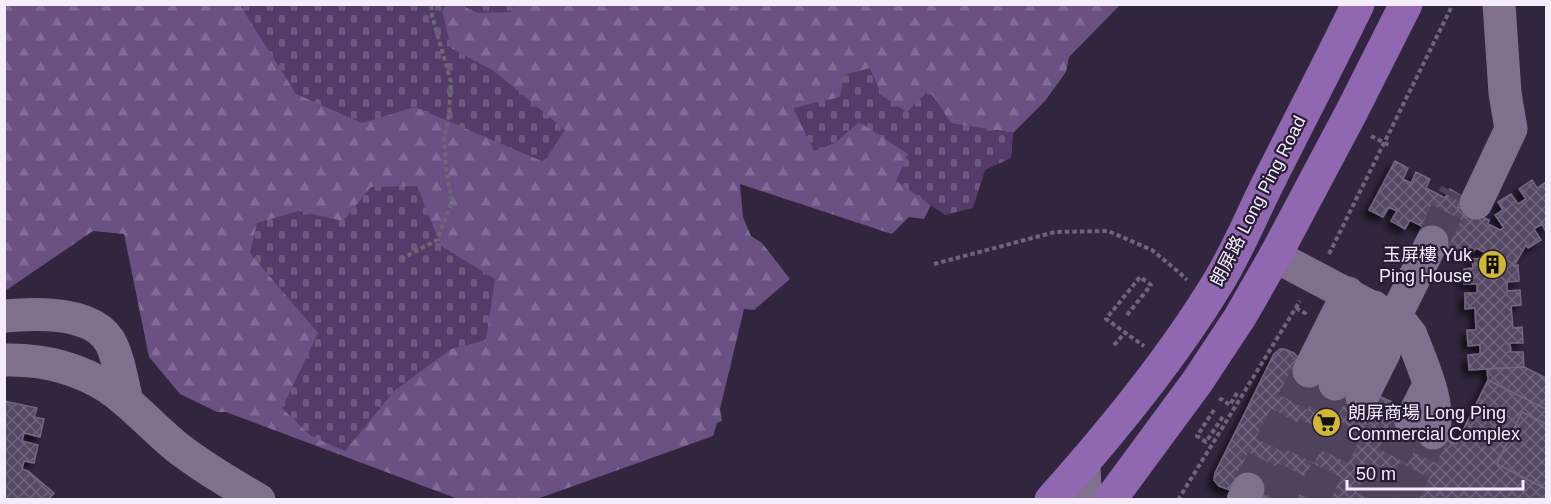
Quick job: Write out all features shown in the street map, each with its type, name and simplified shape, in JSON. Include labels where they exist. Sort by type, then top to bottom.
[{"type":"main road","name":"朗屏路 Long Ping Road","points":[[1051,500],[1132,403],[1172,351],[1206,301],[1234,255],[1358,4]]},
{"type":"main road","name":"朗屏路 Long Ping Road","points":[[1110,500],[1197,382],[1240,317],[1351,113],[1406,4]]},
{"type":"main road","points":[[1234,255],[1254,253],[1275,256]]},
{"type":"street","points":[[1466,198],[1505,93],[1498,4]]},
{"type":"street","points":[[1335,384],[1382,314],[1442,247]]},
{"type":"street","points":[[1275,256],[1382,314],[1429,385],[1422,427]]},
{"type":"street","points":[[4,316],[52,315],[90,324],[101,330],[110,341],[115,353],[127,402]]},
{"type":"street","points":[[4,360],[21,359],[67,368],[109,388],[178,447],[205,467],[259,500]]},
{"type":"street","points":[[1084,463],[1085,493],[1088,500]]},
{"type":"path","points":[[400,259],[437,240],[452,202],[444,138],[449,116],[451,82],[431,12],[432,4]]},
{"type":"path","points":[[1330,250],[1453,4]]},
{"type":"path","points":[[1375,138],[1391,146]]},
{"type":"path","points":[[934,264],[1055,232],[1108,231],[1152,250],[1181,274],[1206,301]]},
{"type":"path","points":[[1106,319],[1140,277],[1150,285],[1127,315]]},
{"type":"path","points":[[1178,500],[1300,302]]},
{"type":"path","points":[[1296,308],[1305,313]]},
{"type":"path","points":[[1114,345],[1125,333]]},
{"type":"path","points":[[1224,415],[1206,442],[1197,436],[1221,399],[1230,405],[1237,393]]},
{"type":"green space","points":[[5,5],[1120,5],[1069,57],[1066,72],[1045,101],[1013,133],[996,130],[925,201],[931,205],[924,219],[909,217],[892,234],[740,184],[743,217],[751,236],[762,243],[790,279],[754,310],[744,309],[720,409],[722,421],[717,423],[713,436],[537,499],[458,499],[226,412],[217,412],[180,394],[149,357],[124,234],[93,231],[5,291]]},
{"type":"green space","points":[[240,5],[448,5],[442,10],[451,48],[494,71],[565,130],[544,162],[415,107],[362,123],[296,94]]},
{"type":"green space","points":[[460,5],[515,5],[511,12],[478,13]]},
{"type":"green space","points":[[870,68],[882,96],[907,112],[929,90],[951,123],[1013,133],[1011,158],[985,170],[973,208],[945,215],[896,181],[908,154],[859,122],[835,143],[814,151],[793,108],[840,97],[844,75]]},
{"type":"green space","points":[[417,186],[441,246],[495,279],[486,340],[451,349],[394,391],[345,451],[311,436],[282,408],[318,333],[250,253],[257,223],[298,211],[343,221],[371,187]]},
{"type":"building","name":"玉屏樓 Yuk Ping House","points":[[1395,161],[1408,168],[1403,179],[1411,183],[1416,172],[1430,179],[1426,188],[1445,198],[1450,189],[1463,197],[1458,207],[1489,220],[1488,224],[1500,230],[1504,228],[1495,215],[1503,210],[1498,202],[1511,194],[1518,204],[1526,199],[1519,189],[1532,180],[1537,188],[1546,182],[1546,232],[1542,224],[1534,229],[1541,240],[1528,248],[1526,245],[1514,266],[1518,265],[1519,281],[1507,282],[1507,291],[1520,290],[1521,305],[1511,306],[1513,328],[1522,327],[1523,343],[1510,343],[1511,352],[1523,352],[1524,367],[1469,370],[1468,355],[1480,354],[1480,345],[1468,346],[1467,330],[1476,330],[1475,308],[1465,309],[1465,293],[1477,293],[1477,284],[1464,284],[1464,269],[1473,268],[1472,259],[1488,258],[1488,254],[1476,248],[1473,252],[1465,248],[1461,256],[1447,249],[1452,238],[1444,234],[1429,230],[1410,220],[1405,229],[1391,221],[1397,211],[1389,207],[1383,217],[1369,210]]},
{"type":"building","name":"朗屏商場 Long Ping Commercial Complex","points":[[1280,349],[1294,353],[1299,359],[1377,398],[1381,397],[1392,402],[1397,407],[1396,414],[1456,444],[1488,380],[1546,409],[1546,424],[1522,412],[1497,464],[1546,489],[1546,500],[1269,500],[1239,485],[1230,490],[1219,486],[1214,480],[1215,473],[1274,354]]},
{"type":"building","points":[[1524,367],[1546,378],[1546,409],[1488,380],[1487,369]]},
{"type":"building","points":[[4,401],[37,408],[34,417],[44,419],[40,437],[24,433],[22,441],[38,445],[34,463],[24,461],[22,469],[28,471],[54,493],[48,500],[4,500]]},
{"type":"building","points":[[1522,412],[1546,424],[1546,489],[1497,464]]},
{"type":"tunnel","points":[[1432,242],[1456,193]]},
{"type":"tunnel","points":[[1248,489],[1309,371]]},
{"type":"tunnel","points":[[1278,500],[1335,384]]},
{"type":"tunnel","points":[[1312,500],[1362,397]]},
{"type":"tunnel","points":[[1371,500],[1411,421]]},
{"type":"tunnel","points":[[1400,500],[1433,433]]},
{"type":"place","name":"玉屏樓 Yuk Ping House","points":[[1493,265]]},
{"type":"place","name":"朗屏商場 Long Ping Commercial Complex","points":[[1327,423]]}]
